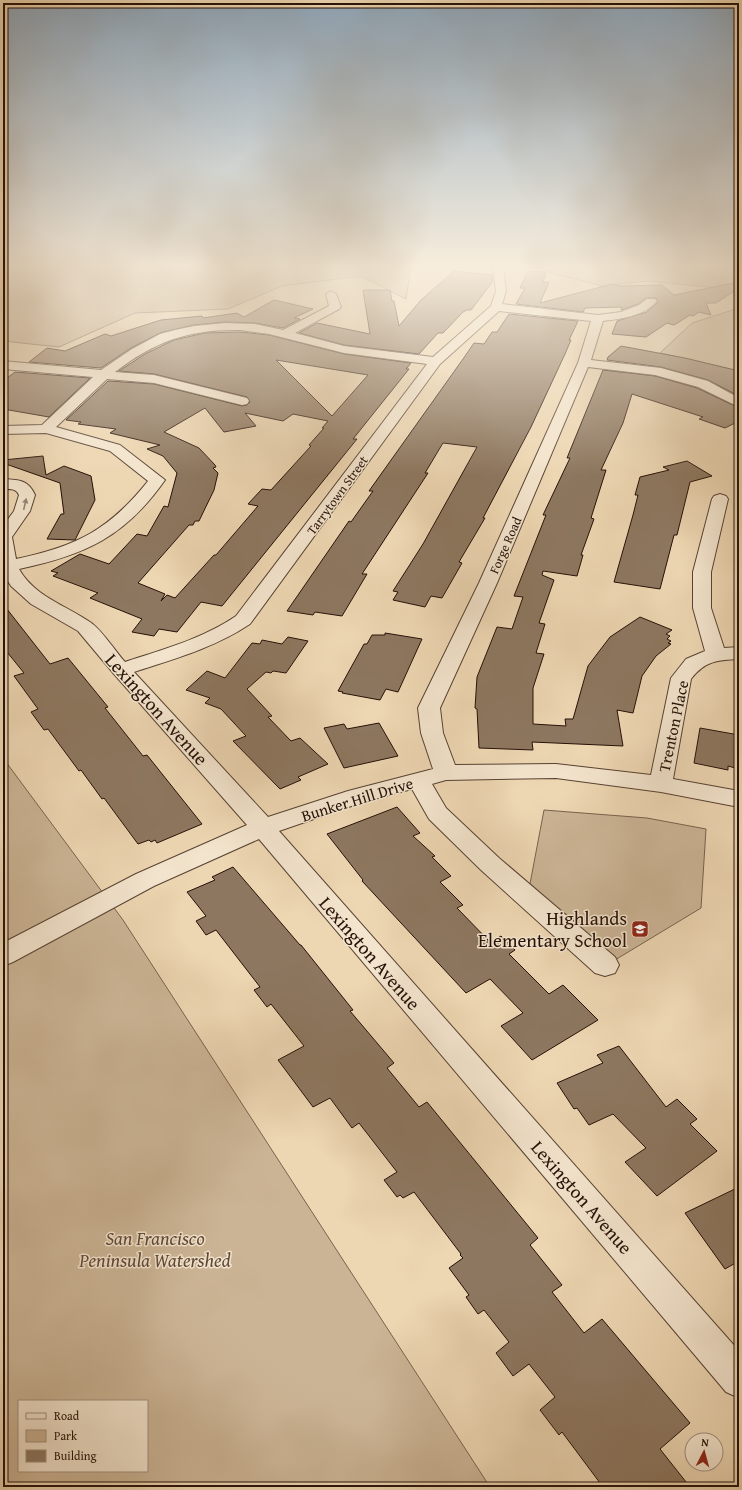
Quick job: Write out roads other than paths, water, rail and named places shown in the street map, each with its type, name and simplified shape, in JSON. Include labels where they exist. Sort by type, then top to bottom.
[{"type":"street","points":[[46,429],[104,374],[150,343],[165,337]]},
{"type":"street","points":[[294,337],[354,351],[436,361]]},
{"type":"street","name":"Tarrytown Street","points":[[121,670],[190,648],[227,632],[243,620],[436,361],[463,337]]},
{"type":"street","name":"Forge Road","points":[[446,773],[432,733],[429,708],[488,583],[584,363],[592,337]]},
{"type":"street","points":[[3,358],[75,370],[154,379],[242,401]]},
{"type":"street","points":[[584,363],[656,371],[703,384],[739,403]]},
{"type":"street","points":[[3,365],[75,370]]},
{"type":"street","points":[[3,424],[27,428],[46,429],[115,448],[157,480],[134,510],[96,537],[55,555],[8,566]]},
{"type":"street","points":[[3,430],[27,428]]},
{"type":"street","name":"Lexington Avenue","points":[[3,484],[11,483],[20,486],[25,491],[27,501],[23,511],[3,535],[8,566],[17,582],[38,600],[85,627],[121,670],[246,808],[739,1378]]},
{"type":"street","points":[[716,654],[702,608],[702,572],[720,500]]},
{"type":"street","name":"Trenton Place","points":[[661,784],[681,678],[693,663],[716,654],[739,653]]},
{"type":"street","name":"Bunker Hill Drive","points":[[3,955],[145,880],[262,828],[356,796],[446,773],[556,771],[661,784],[739,799]]},
{"type":"street","points":[[418,780],[437,813],[490,864],[605,965]]},
{"type":"place","name":"Highlands Elementary School","points":[[640,929]]},
{"type":"park label","name":"San Francisco Peninsula Watershed","points":[[155,1249]]}]
